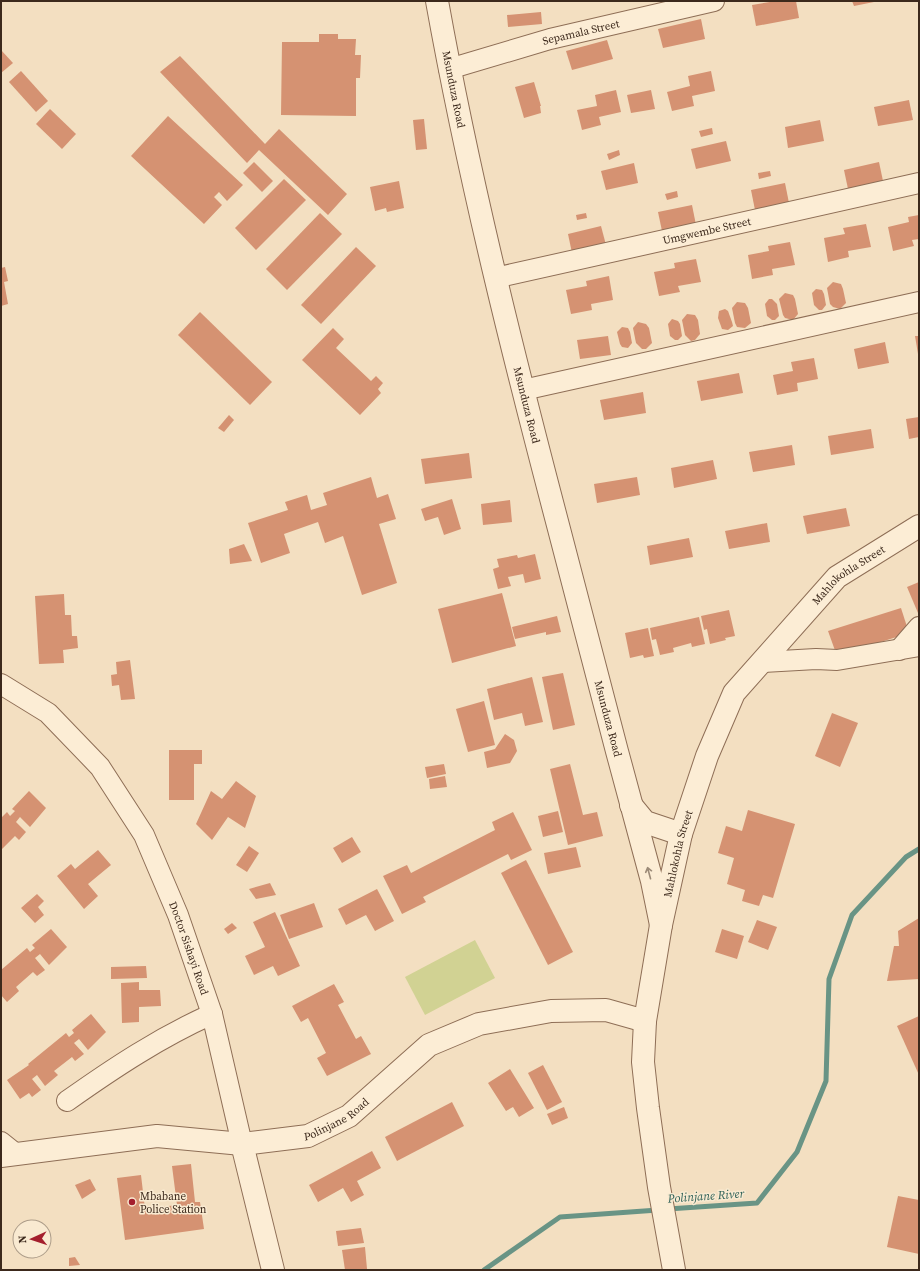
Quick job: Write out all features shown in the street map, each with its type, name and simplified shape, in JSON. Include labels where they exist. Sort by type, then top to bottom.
[{"type":"street","name":"Msunduza Road","points":[[437,1],[449,69],[495,278],[652,881],[661,925]]},
{"type":"street","name":"Sepamala Street","points":[[449,69],[550,39],[714,1]]},
{"type":"street","name":"Umgwembe Street","points":[[495,278],[919,183]]},
{"type":"street","points":[[523,390],[919,302]]},
{"type":"street","name":"Mahlokohla Street","points":[[674,1270],[659,1187],[644,1062],[644,1021],[661,925],[681,834],[707,756],[734,693],[837,577],[919,526]]},
{"type":"street","points":[[899,650],[919,628]]},
{"type":"street","points":[[763,662],[816,659],[837,660],[919,646]]},
{"type":"street","name":"Doctor Sishayi Road","points":[[1,684],[48,713],[100,768],[144,835],[178,915],[212,1014],[273,1270]]},
{"type":"street","name":"Msunduza Road","points":[[631,805],[645,822],[681,834]]},
{"type":"street","name":"Polinjane Road","points":[[6,1151],[157,1136],[242,1144],[308,1136],[349,1116],[429,1045],[479,1024],[551,1011],[599,1010],[606,1010],[644,1021]]},
{"type":"street","points":[[67,1101],[120,1063],[175,1031],[212,1014]]},
{"type":"green space","points":[[475,940],[495,978],[425,1015],[405,977]]},
{"type":"building","points":[[776,1],[796,1],[799,18],[756,26],[752,5]]},
{"type":"building","points":[[852,1],[873,1],[874,2],[854,6]]},
{"type":"building","points":[[541,12],[542,24],[508,27],[507,15]]},
{"type":"building","points":[[701,19],[705,39],[663,48],[658,29]]},
{"type":"building","points":[[319,34],[338,34],[338,39],[356,39],[355,55],[361,55],[360,78],[356,78],[356,116],[281,115],[282,42],[319,42]]},
{"type":"building","points":[[607,40],[613,59],[572,70],[566,51]]},
{"type":"building","points":[[1,50],[13,63],[1,73]]},
{"type":"building","points":[[180,56],[265,144],[279,129],[347,194],[328,215],[259,150],[247,163],[160,72]]},
{"type":"building","points":[[21,71],[48,101],[36,112],[9,82]]},
{"type":"building","points":[[711,71],[715,91],[692,96],[694,106],[672,111],[667,92],[690,86],[688,76]]},
{"type":"building","points":[[534,82],[541,106],[541,113],[524,118],[515,87]]},
{"type":"building","points":[[616,90],[621,112],[599,117],[601,125],[582,130],[577,110],[597,106],[595,95]]},
{"type":"building","points":[[651,90],[655,109],[631,113],[627,95]]},
{"type":"building","points":[[909,100],[913,120],[878,126],[874,107]]},
{"type":"building","points":[[50,109],[76,134],[62,149],[36,124]]},
{"type":"building","points":[[168,116],[243,185],[227,201],[219,192],[214,197],[222,205],[204,224],[131,156]]},
{"type":"building","points":[[424,119],[427,149],[416,150],[413,120]]},
{"type":"building","points":[[820,120],[824,141],[788,148],[785,127]]},
{"type":"building","points":[[712,128],[713,134],[701,137],[699,131]]},
{"type":"building","points":[[726,141],[731,161],[696,169],[691,149]]},
{"type":"building","points":[[619,150],[620,155],[609,160],[607,154]]},
{"type":"building","points":[[254,162],[273,181],[262,192],[243,173]]},
{"type":"building","points":[[879,162],[883,181],[848,189],[844,170]]},
{"type":"building","points":[[634,163],[638,183],[606,190],[601,171]]},
{"type":"building","points":[[770,171],[771,176],[759,179],[758,173]]},
{"type":"building","points":[[284,179],[306,200],[256,250],[235,228]]},
{"type":"building","points":[[399,181],[404,208],[387,212],[386,208],[375,211],[370,187]]},
{"type":"building","points":[[785,183],[789,203],[755,210],[751,190]]},
{"type":"building","points":[[677,191],[678,197],[667,200],[665,194]]},
{"type":"building","points":[[692,205],[696,225],[662,231],[658,212]]},
{"type":"building","points":[[320,213],[342,234],[287,290],[266,269]]},
{"type":"building","points":[[586,213],[587,218],[577,220],[576,215]]},
{"type":"building","points":[[919,215],[919,239],[912,240],[914,246],[893,251],[888,227],[909,222],[908,217]]},
{"type":"building","points":[[866,224],[871,247],[848,251],[849,257],[828,262],[824,238],[845,234],[843,228]]},
{"type":"building","points":[[601,226],[606,245],[572,253],[568,234]]},
{"type":"building","points":[[790,242],[795,265],[772,269],[773,275],[752,279],[748,255],[769,251],[768,246]]},
{"type":"building","points":[[356,247],[376,266],[321,324],[301,305]]},
{"type":"building","points":[[696,259],[701,282],[678,286],[680,292],[659,296],[654,272],[675,268],[674,263]]},
{"type":"building","points":[[5,267],[8,281],[4,282],[8,304],[1,306],[1,268]]},
{"type":"building","points":[[609,276],[613,300],[591,304],[592,310],[571,314],[566,290],[587,286],[586,281]]},
{"type":"building","points":[[833,282],[841,284],[843,289],[846,303],[840,309],[833,307],[830,304],[827,288]]},
{"type":"building","points":[[816,289],[822,290],[824,294],[826,305],[822,310],[819,310],[814,305],[812,293]]},
{"type":"building","points":[[785,293],[793,295],[795,299],[798,314],[793,320],[785,318],[783,315],[779,299]]},
{"type":"building","points":[[769,299],[772,299],[777,304],[779,316],[775,320],[772,320],[767,316],[765,304]]},
{"type":"building","points":[[737,302],[745,303],[748,308],[751,323],[745,328],[737,327],[735,323],[732,308]]},
{"type":"building","points":[[725,309],[728,311],[733,326],[728,330],[722,329],[718,318],[719,311]]},
{"type":"building","points":[[200,312],[272,382],[250,405],[178,335]]},
{"type":"building","points":[[687,314],[695,315],[698,320],[700,334],[695,340],[691,341],[685,335],[682,320]]},
{"type":"building","points":[[672,319],[678,321],[680,324],[682,336],[678,340],[675,340],[670,336],[668,324]]},
{"type":"building","points":[[638,322],[646,324],[649,328],[652,343],[646,349],[642,349],[636,343],[633,328]]},
{"type":"building","points":[[622,327],[628,328],[630,332],[632,343],[628,348],[622,347],[620,344],[617,332]]},
{"type":"building","points":[[333,328],[344,339],[336,348],[371,381],[376,376],[383,383],[378,389],[381,393],[360,415],[302,360]]},
{"type":"building","points":[[608,336],[611,355],[580,359],[577,340]]},
{"type":"building","points":[[915,336],[919,336],[919,354],[918,354]]},
{"type":"building","points":[[885,342],[889,363],[858,369],[854,349]]},
{"type":"building","points":[[814,358],[818,379],[797,383],[798,391],[777,395],[773,375],[793,371],[791,362]]},
{"type":"building","points":[[739,373],[743,393],[701,401],[697,381]]},
{"type":"building","points":[[643,392],[646,413],[604,420],[600,400]]},
{"type":"building","points":[[229,415],[234,420],[224,432],[218,428]]},
{"type":"building","points":[[919,417],[919,437],[909,439],[906,419]]},
{"type":"building","points":[[871,429],[874,448],[831,455],[828,436]]},
{"type":"building","points":[[792,445],[795,465],[753,472],[749,452]]},
{"type":"building","points":[[469,453],[472,478],[425,484],[421,459]]},
{"type":"building","points":[[713,460],[717,479],[674,488],[671,468]]},
{"type":"building","points":[[371,477],[377,498],[388,494],[396,519],[379,524],[397,583],[362,595],[343,536],[325,543],[318,522],[284,534],[290,553],[261,563],[248,523],[288,510],[285,502],[307,495],[311,510],[327,505],[323,493]]},
{"type":"building","points":[[637,477],[640,495],[597,503],[594,484]]},
{"type":"building","points":[[452,499],[461,529],[444,535],[438,517],[425,521],[421,509]]},
{"type":"building","points":[[510,500],[512,522],[483,525],[481,504]]},
{"type":"building","points":[[846,508],[850,526],[807,534],[803,516]]},
{"type":"building","points":[[767,523],[770,542],[729,549],[725,531]]},
{"type":"building","points":[[689,538],[693,557],[650,565],[647,546]]},
{"type":"building","points":[[244,544],[252,561],[230,564],[229,549]]},
{"type":"building","points":[[535,554],[541,579],[525,583],[523,574],[508,577],[511,586],[498,589],[493,569],[499,567],[497,559],[517,555],[518,558]]},
{"type":"building","points":[[919,582],[919,613],[918,613],[907,587]]},
{"type":"building","points":[[502,593],[516,646],[452,663],[438,609]]},
{"type":"building","points":[[64,594],[65,615],[71,615],[72,636],[77,636],[78,648],[63,650],[64,663],[39,664],[35,596]]},
{"type":"building","points":[[901,608],[909,633],[837,656],[828,631]]},
{"type":"building","points":[[729,610],[735,636],[710,644],[707,629],[704,630],[701,616]]},
{"type":"building","points":[[557,616],[561,632],[546,635],[546,632],[515,639],[512,627]]},
{"type":"building","points":[[699,617],[705,644],[692,647],[691,643],[673,648],[674,652],[660,655],[656,639],[652,640],[650,628]]},
{"type":"building","points":[[648,628],[654,656],[644,658],[643,655],[630,658],[625,633]]},
{"type":"building","points":[[130,660],[135,699],[121,700],[119,685],[112,686],[111,675],[117,674],[116,662]]},
{"type":"building","points":[[563,673],[575,725],[553,730],[542,677]]},
{"type":"building","points":[[532,677],[543,722],[525,726],[522,713],[494,720],[487,689]]},
{"type":"building","points":[[484,701],[495,745],[468,752],[456,709]]},
{"type":"building","points":[[832,713],[858,723],[840,767],[815,756]]},
{"type":"building","points":[[505,734],[514,740],[517,751],[510,763],[487,768],[484,752],[495,749]]},
{"type":"building","points":[[169,750],[202,750],[202,764],[194,764],[194,800],[169,800]]},
{"type":"building","points":[[444,764],[446,774],[427,778],[425,767]]},
{"type":"building","points":[[570,764],[583,815],[597,812],[603,836],[568,845],[550,769]]},
{"type":"building","points":[[445,776],[447,787],[430,789],[429,779]]},
{"type":"building","points":[[236,781],[256,796],[245,828],[228,817],[212,840],[196,824],[211,791],[222,799]]},
{"type":"building","points":[[29,791],[46,808],[30,827],[20,817],[16,822],[26,832],[19,840],[15,836],[1,850],[1,818],[7,812],[10,816],[15,811],[12,809]]},
{"type":"building","points":[[748,810],[795,824],[773,898],[763,895],[759,906],[742,901],[745,890],[727,884],[734,858],[718,853],[726,826],[742,831]]},
{"type":"building","points":[[558,811],[563,832],[543,837],[538,816]]},
{"type":"building","points":[[513,812],[532,850],[511,860],[508,854],[423,897],[426,902],[402,914],[383,876],[407,865],[411,873],[495,830],[492,822]]},
{"type":"building","points":[[352,837],[361,852],[342,863],[333,848]]},
{"type":"building","points":[[249,846],[259,853],[247,872],[236,865]]},
{"type":"building","points":[[576,847],[581,867],[548,874],[544,853]]},
{"type":"building","points":[[98,850],[111,865],[88,884],[98,896],[84,909],[57,876],[71,864],[75,869]]},
{"type":"building","points":[[526,860],[573,952],[548,965],[501,873]]},
{"type":"building","points":[[270,883],[276,895],[256,899],[249,889]]},
{"type":"building","points":[[377,889],[394,921],[375,931],[366,915],[346,925],[338,909]]},
{"type":"building","points":[[37,894],[44,901],[38,907],[44,915],[35,923],[21,908]]},
{"type":"building","points":[[314,903],[323,927],[289,939],[280,915]]},
{"type":"building","points":[[275,912],[300,966],[278,976],[273,966],[254,975],[245,956],[265,947],[253,922]]},
{"type":"building","points":[[919,918],[919,979],[887,981],[894,946],[899,946],[898,931]]},
{"type":"building","points":[[757,920],[777,927],[768,950],[748,942]]},
{"type":"building","points":[[232,923],[237,928],[228,934],[224,929]]},
{"type":"building","points":[[51,929],[67,947],[49,965],[40,954],[35,958],[45,970],[37,976],[33,972],[16,987],[19,991],[7,1002],[1,995],[1,970],[27,948],[30,952],[35,948],[32,945]]},
{"type":"building","points":[[722,929],[744,936],[737,959],[715,952]]},
{"type":"building","points":[[146,966],[147,978],[111,979],[111,967]]},
{"type":"building","points":[[139,982],[139,990],[160,990],[161,1006],[139,1007],[139,1022],[122,1023],[121,983]]},
{"type":"building","points":[[334,984],[344,1002],[338,1005],[356,1039],[361,1036],[371,1054],[327,1076],[317,1058],[326,1053],[308,1018],[301,1022],[292,1006]]},
{"type":"building","points":[[91,1014],[106,1032],[88,1050],[79,1039],[74,1043],[84,1054],[75,1061],[72,1057],[54,1071],[58,1075],[45,1086],[37,1075],[32,1079],[41,1090],[32,1097],[29,1093],[20,1099],[7,1080],[29,1065],[28,1064],[66,1033],[69,1037],[74,1033],[72,1030]]},
{"type":"building","points":[[919,1016],[919,1075],[897,1026]]},
{"type":"building","points":[[543,1065],[562,1102],[547,1110],[528,1073]]},
{"type":"building","points":[[510,1069],[534,1108],[519,1117],[513,1107],[506,1111],[488,1083]]},
{"type":"building","points":[[452,1102],[464,1126],[397,1161],[385,1137]]},
{"type":"building","points":[[564,1107],[568,1118],[552,1125],[547,1114]]},
{"type":"building","points":[[372,1151],[381,1168],[357,1181],[364,1195],[351,1202],[343,1188],[318,1202],[309,1185]]},
{"type":"building","name":"Mbabane Police Station","points":[[191,1164],[195,1202],[200,1202],[204,1229],[125,1240],[117,1178],[141,1175],[145,1209],[177,1205],[172,1166]]},
{"type":"building","points":[[90,1179],[96,1190],[82,1199],[75,1185]]},
{"type":"building","points":[[898,1196],[919,1200],[919,1254],[887,1247]]},
{"type":"building","points":[[361,1228],[364,1243],[338,1246],[336,1231]]},
{"type":"building","points":[[365,1247],[367,1269],[345,1270],[342,1250]]},
{"type":"building","points":[[75,1257],[80,1265],[69,1266],[69,1258]]},
{"type":"waterway","name":"Polinjane River","points":[[668,1209],[757,1203],[797,1152],[826,1081],[829,979],[852,915],[906,857],[919,849]]},
{"type":"waterway","name":"Polinjane River","points":[[484,1270],[560,1217],[658,1210]]},
{"type":"place","name":"Mbabane Police Station","points":[[132,1202]]}]
